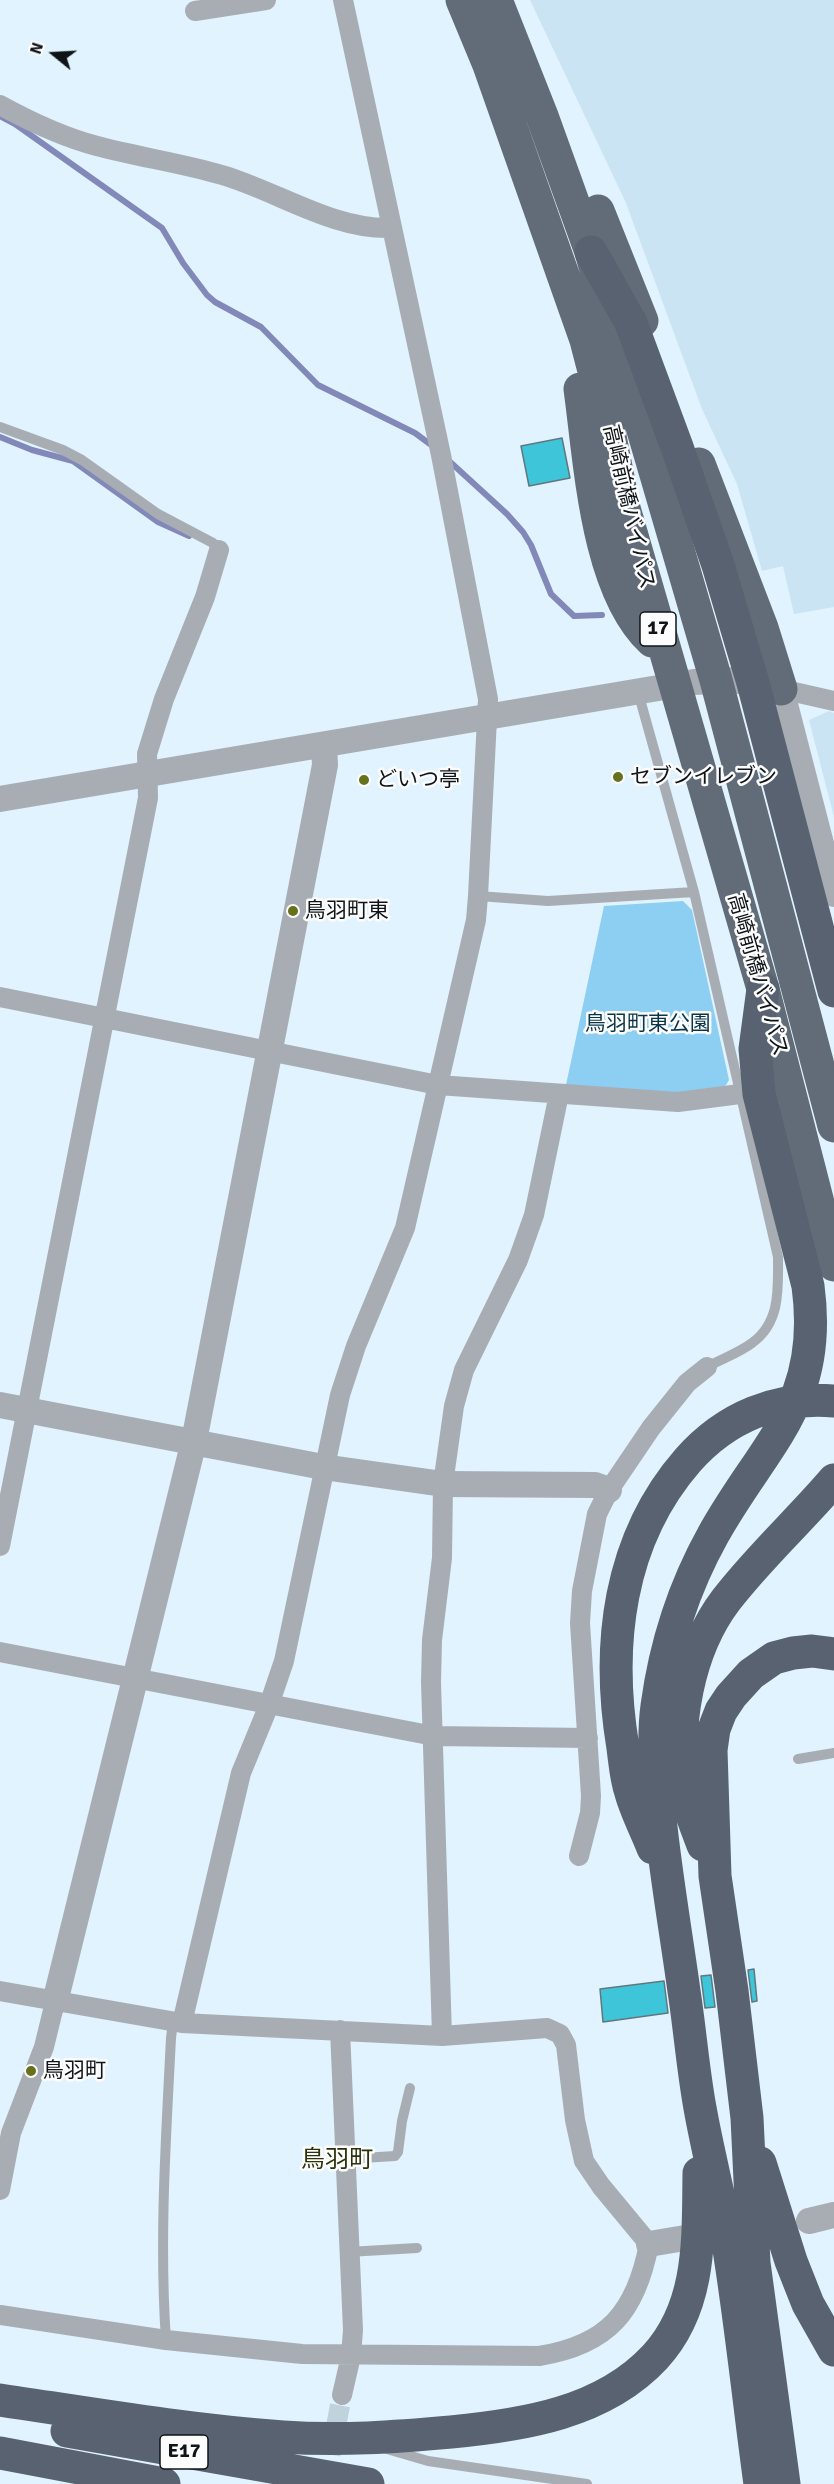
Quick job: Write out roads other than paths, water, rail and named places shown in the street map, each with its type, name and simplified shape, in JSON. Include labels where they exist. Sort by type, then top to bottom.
[{"type":"highway","name":"高崎前橋バイパス","points":[[462,0],[489,64],[586,340],[608,421],[624,508],[763,989],[834,1265]]},
{"type":"highway","name":"高崎前橋バイパス","points":[[496,0],[543,116],[591,252],[716,680],[834,1126]]},
{"type":"highway","points":[[543,116],[585,181],[742,575],[834,990]]},
{"type":"highway","points":[[591,252],[631,323],[678,447],[714,554],[767,686]]},
{"type":"highway","points":[[760,2484],[728,2243],[700,2107],[667,1883],[656,1778],[655,1744],[657,1708],[674,1629],[683,1601],[713,1535],[791,1413],[803,1385],[808,1357],[811,1308],[808,1286],[759,1094],[755,1048],[763,989]]},
{"type":"highway","points":[[667,1883],[630,1792],[619,1727],[615,1667],[622,1596],[630,1560],[642,1531],[671,1481],[709,1439],[743,1416],[776,1404],[793,1401],[834,1401]]},
{"type":"highway","points":[[715,1876],[689,1805],[682,1770],[683,1719],[696,1662],[705,1638],[725,1602],[772,1546],[834,1480]]},
{"type":"highway","points":[[784,2484],[754,2263],[747,2118],[715,1876],[711,1750],[714,1729],[721,1711],[741,1684],[774,1658],[812,1652],[834,1654]]},
{"type":"highway","points":[[0,2400],[188,2427],[285,2437],[400,2437],[493,2428],[550,2417],[585,2405],[610,2392],[655,2357],[685,2309],[695,2277],[699,2235],[700,2107]]},
{"type":"highway","points":[[747,2118],[791,2261],[808,2304],[834,2350]]},
{"type":"highway","name":"E17","points":[[0,2418],[368,2484]]},
{"type":"highway","name":"E17","points":[[0,2453],[164,2484]]},
{"type":"street","points":[[195,11],[266,0]]},
{"type":"street","points":[[178,2023],[241,1773],[270,1705],[284,1661],[323,1467],[348,1368],[405,1228],[476,920],[478,896],[488,699],[441,455],[343,0]]},
{"type":"street","points":[[0,105],[55,132],[86,142],[222,175],[331,217],[361,225],[392,228]]},
{"type":"street","points":[[0,1546],[148,798],[147,754],[164,699],[205,597],[219,550]]},
{"type":"street","points":[[0,799],[674,685],[716,680],[767,686],[834,701]]},
{"type":"street","points":[[767,686],[834,894]]},
{"type":"street","points":[[0,2190],[10,2133],[44,2047],[56,2002],[194,1441],[325,765],[324,745]]},
{"type":"street","points":[[0,997],[438,1085],[678,1102],[740,1094]]},
{"type":"street","points":[[442,2036],[432,1640],[442,1558],[444,1484],[454,1406],[461,1378],[471,1352],[518,1260],[534,1215],[559,1094]]},
{"type":"street","points":[[579,1856],[590,1813],[588,1738],[580,1623],[582,1591],[597,1514],[609,1490],[671,1402],[687,1383],[707,1367]]},
{"type":"street","points":[[0,1405],[323,1467],[444,1484],[595,1485],[609,1490]]},
{"type":"street","points":[[0,1652],[434,1736],[588,1738]]},
{"type":"street","points":[[0,1991],[178,2023],[442,2036],[547,2028],[560,2034],[566,2045],[575,2120],[584,2161],[601,2186],[649,2244]]},
{"type":"street","points":[[340,2030],[353,2330],[351,2356],[342,2396]]},
{"type":"street","points":[[809,2221],[834,2215]]},
{"type":"street","points":[[649,2244],[685,2238]]},
{"type":"street","points":[[0,2315],[166,2340],[302,2354],[539,2356],[577,2347],[598,2336],[625,2311],[640,2280],[649,2244]]},
{"type":"lane","points":[[0,427],[63,450],[82,460],[158,514],[213,543],[219,550]]},
{"type":"lane","points":[[638,692],[694,892],[778,1257],[777,1306],[762,1335],[751,1344],[707,1367]]},
{"type":"lane","points":[[478,896],[548,901],[694,892]]},
{"type":"lane","points":[[798,1759],[834,1753]]},
{"type":"lane","points":[[166,2340],[162,2285],[164,2187],[171,2038],[178,2023]]},
{"type":"lane","points":[[346,2159],[395,2156],[398,2152],[410,2088]]},
{"type":"lane","points":[[348,2252],[417,2248]]},
{"type":"lane","points":[[346,2437],[428,2461],[587,2484]]},
{"type":"waterway","points":[[0,116],[15,124],[162,228],[183,263],[207,295],[215,302],[261,327],[318,385],[415,433],[434,447]]},
{"type":"waterway","points":[[0,437],[32,450],[73,461],[158,522],[189,536]]},
{"type":"waterway","points":[[448,460],[507,514],[523,532],[531,545],[551,594],[574,616],[602,615]]},
{"type":"tunnel","points":[[325,2484],[342,2395]]},
{"type":"place","name":"セブンイレブン","points":[[618,777]]},
{"type":"place","name":"どいつ亭","points":[[364,780]]},
{"type":"place","name":"鳥羽町東","points":[[293,911]]},
{"type":"place","name":"鳥羽町","points":[[31,2071]]},
{"type":"district","name":"鳥羽町","points":[[337,2161]]},
{"type":"park label","name":"鳥羽町東公園","points":[[648,1024]]}]
